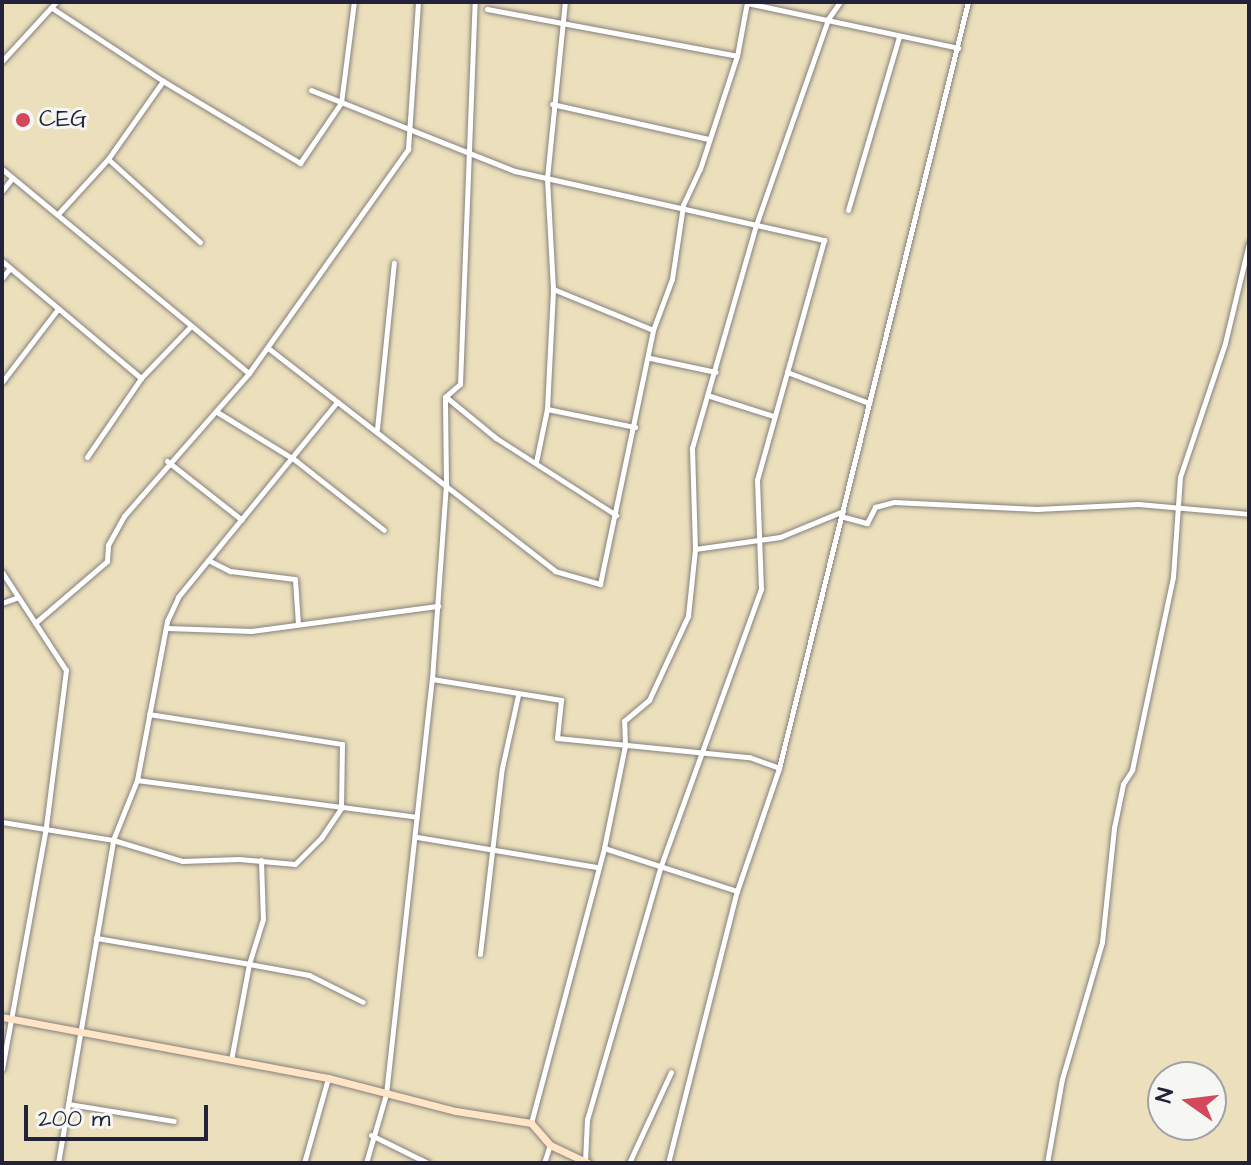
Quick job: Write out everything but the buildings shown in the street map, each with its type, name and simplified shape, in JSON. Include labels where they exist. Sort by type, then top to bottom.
[{"type":"street","points":[[2,61],[54,5],[163,81],[300,163],[341,103],[354,2]]},
{"type":"street","points":[[35,623],[107,561],[108,545],[124,516],[167,461],[217,412],[249,373],[408,149],[412,134],[418,2]]},
{"type":"street","points":[[366,1163],[371,1135],[386,1094],[417,837],[446,482],[445,397],[460,384],[475,2]]},
{"type":"street","points":[[536,462],[547,409],[553,289],[547,178],[552,104],[565,2]]},
{"type":"street","points":[[531,1123],[604,848],[625,746],[624,721],[649,700],[688,616],[695,549],[692,448],[710,396],[756,225],[828,19],[840,2]]},
{"type":"street","points":[[668,1163],[737,891],[779,768],[968,2]]},
{"type":"street","points":[[268,348],[446,482],[555,571],[581,582],[600,584],[650,358],[653,330],[672,279],[683,205],[737,56],[747,3],[958,48]]},
{"type":"street","points":[[487,9],[563,26],[737,56]]},
{"type":"street","points":[[848,210],[899,37]]},
{"type":"street","points":[[58,214],[108,159],[163,81]]},
{"type":"street","points":[[2,1017],[328,1078],[386,1094],[531,1123],[550,1145],[586,1162],[587,1119],[661,865],[705,755],[761,589],[757,480],[824,240],[683,205],[547,178],[468,156],[311,90]]},
{"type":"street","points":[[552,104],[708,139]]},
{"type":"street","points":[[108,159],[200,242]]},
{"type":"street","points":[[2,169],[249,373]]},
{"type":"street","points":[[2,191],[12,178]]},
{"type":"street","points":[[1047,1163],[1062,1079],[1102,942],[1114,828],[1156,660],[1180,506],[1180,477],[1225,343],[1249,243]]},
{"type":"street","points":[[2,261],[141,378]]},
{"type":"street","points":[[377,429],[394,263]]},
{"type":"street","points":[[2,278],[10,268]]},
{"type":"street","points":[[553,289],[653,330]]},
{"type":"street","points":[[2,382],[57,310]]},
{"type":"street","points":[[87,457],[141,378],[190,327]]},
{"type":"street","points":[[650,358],[716,372]]},
{"type":"street","points":[[787,372],[869,403]]},
{"type":"street","points":[[710,396],[773,416]]},
{"type":"street","points":[[445,397],[496,438],[616,515]]},
{"type":"street","points":[[58,1163],[83,1031],[113,840],[137,780],[167,628],[178,597],[295,460],[337,402]]},
{"type":"street","points":[[547,409],[635,427]]},
{"type":"street","points":[[217,412],[295,460],[384,530]]},
{"type":"street","points":[[167,461],[242,520]]},
{"type":"street","points":[[695,549],[780,537],[843,514],[867,523],[875,507],[894,502],[1037,509],[1180,506],[1249,514]]},
{"type":"street","points":[[208,560],[230,571],[295,579],[298,624]]},
{"type":"street","points":[[2,572],[16,598],[66,670],[46,827],[23,938],[15,1020],[2,1069]]},
{"type":"street","points":[[2,603],[16,598]]},
{"type":"street","points":[[167,628],[252,631],[438,606]]},
{"type":"street","points":[[432,679],[561,700],[557,738],[749,757],[779,768]]},
{"type":"street","points":[[480,954],[502,768],[518,695]]},
{"type":"street","points":[[2,822],[113,840],[182,861],[261,860],[295,864],[321,838],[341,808],[342,744],[149,714]]},
{"type":"street","points":[[137,780],[417,817]]},
{"type":"street","points":[[417,837],[597,867]]},
{"type":"street","points":[[604,848],[737,891]]},
{"type":"street","points":[[231,1060],[249,964],[263,919],[261,860]]},
{"type":"street","points":[[96,938],[309,975],[363,1002]]},
{"type":"street","points":[[629,1163],[671,1072]]},
{"type":"street","points":[[304,1163],[328,1078]]},
{"type":"street","points":[[69,1104],[174,1121]]},
{"type":"street","points":[[371,1135],[428,1163]]},
{"type":"street","points":[[544,1163],[550,1145]]},
{"type":"place","name":"CEG","points":[[23,120]]}]
